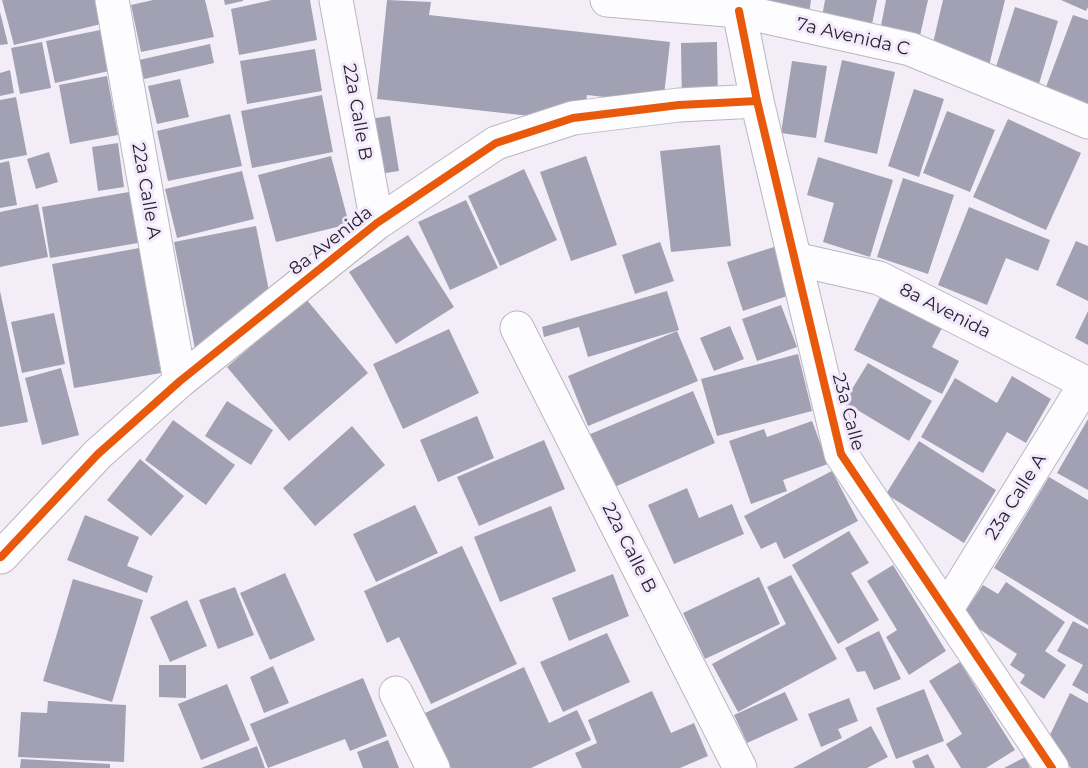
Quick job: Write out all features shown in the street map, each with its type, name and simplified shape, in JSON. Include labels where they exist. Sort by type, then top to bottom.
[{"type":"street","name":"22a Calle A","points":[[112,0],[180,381]]},
{"type":"street","name":"22a Calle B","points":[[336,0],[377,223]]},
{"type":"street","name":"7a Avenida C","points":[[607,0],[740,11],[910,49],[1088,122]]},
{"type":"street","name":"23a Calle","points":[[740,11],[757,101],[841,454],[1052,768]]},
{"type":"street","name":"8a Avenida","points":[[0,557],[98,454],[180,381],[377,223],[496,143],[573,118],[679,105],[757,101]]},
{"type":"street","name":"8a Avenida","points":[[795,259],[879,278],[1087,383]]},
{"type":"street","name":"22a Calle B","points":[[518,328],[740,768]]},
{"type":"street","name":"23a Calle A","points":[[946,610],[1087,383]]},
{"type":"street","points":[[0,557],[0,567]]},
{"type":"street","points":[[396,693],[433,768]]},
{"type":"building","points":[[2,0],[95,0],[101,24],[14,45]]},
{"type":"building","points":[[153,0],[205,0],[214,37],[141,52],[131,5]]},
{"type":"building","points":[[224,0],[243,0],[243,1],[225,5]]},
{"type":"building","points":[[272,0],[310,0],[317,40],[239,55],[231,9]]},
{"type":"building","points":[[387,0],[431,2],[429,15],[670,42],[663,104],[587,95],[584,122],[377,99]]},
{"type":"building","points":[[763,0],[811,0],[809,14]]},
{"type":"building","points":[[825,0],[877,0],[869,39],[820,28]]},
{"type":"building","points":[[886,0],[928,0],[917,49],[878,41]]},
{"type":"building","points":[[943,0],[1005,0],[988,70],[930,56]]},
{"type":"building","points":[[1061,0],[1088,0],[1088,7],[1086,11]]},
{"type":"building","points":[[1015,7],[1058,21],[1038,87],[994,73]]},
{"type":"building","points":[[0,12],[8,44],[0,45]]},
{"type":"building","points":[[1073,15],[1088,20],[1088,111],[1043,95]]},
{"type":"building","points":[[100,30],[109,71],[55,83],[46,41]]},
{"type":"building","points":[[42,42],[51,88],[20,94],[11,48]]},
{"type":"building","points":[[717,42],[718,106],[682,106],[681,43]]},
{"type":"building","points":[[210,44],[214,63],[144,79],[139,60]]},
{"type":"building","points":[[315,49],[322,91],[247,104],[240,61]]},
{"type":"building","points":[[842,60],[895,72],[877,154],[824,142]]},
{"type":"building","points":[[792,61],[827,66],[816,138],[781,133]]},
{"type":"building","points":[[10,70],[14,93],[0,96],[0,73]]},
{"type":"building","points":[[107,76],[118,135],[70,144],[59,85]]},
{"type":"building","points":[[180,79],[189,117],[157,124],[148,86]]},
{"type":"building","points":[[914,89],[944,99],[919,177],[888,166]]},
{"type":"building","points":[[322,95],[333,152],[252,168],[241,111]]},
{"type":"building","points":[[16,97],[27,155],[0,160],[0,100]]},
{"type":"building","points":[[947,111],[995,130],[970,192],[923,173]]},
{"type":"building","points":[[230,114],[242,166],[168,181],[157,131]]},
{"type":"building","points":[[390,116],[399,171],[379,174],[369,119]]},
{"type":"building","points":[[1008,119],[1081,153],[1046,230],[973,197]]},
{"type":"building","points":[[118,143],[124,187],[98,191],[92,147]]},
{"type":"building","points":[[720,145],[731,246],[671,252],[660,151]]},
{"type":"building","points":[[49,152],[58,182],[36,189],[27,159]]},
{"type":"building","points":[[331,156],[349,224],[276,242],[258,175]]},
{"type":"building","points":[[586,156],[617,245],[571,261],[540,172]]},
{"type":"building","points":[[818,157],[893,180],[870,257],[823,242],[834,203],[807,195]]},
{"type":"building","points":[[9,161],[17,205],[0,208],[0,163]]},
{"type":"building","points":[[524,169],[557,240],[500,266],[468,196]]},
{"type":"building","points":[[242,171],[254,219],[177,238],[165,189]]},
{"type":"building","points":[[903,178],[954,195],[928,274],[877,257]]},
{"type":"building","points":[[129,192],[138,243],[50,258],[42,207]]},
{"type":"building","points":[[466,200],[498,268],[450,290],[418,222]]},
{"type":"building","points":[[38,204],[48,257],[0,267],[0,212]]},
{"type":"building","points":[[969,207],[1050,240],[1038,271],[1006,258],[987,305],[938,285]]},
{"type":"building","points":[[256,226],[270,296],[195,349],[174,242]]},
{"type":"building","points":[[408,235],[454,307],[396,344],[349,272]]},
{"type":"building","points":[[1076,241],[1088,246],[1088,301],[1056,285]]},
{"type":"building","points":[[660,242],[674,281],[635,294],[622,255]]},
{"type":"building","points":[[774,247],[790,295],[743,311],[727,262]]},
{"type":"building","points":[[139,248],[161,373],[74,388],[52,264]]},
{"type":"building","points":[[0,291],[28,422],[0,427]]},
{"type":"building","points":[[667,291],[679,330],[588,357],[579,327],[544,337],[542,327]]},
{"type":"building","points":[[882,293],[944,324],[932,347],[959,361],[942,394],[854,350]]},
{"type":"building","points":[[306,299],[368,373],[289,441],[227,367]]},
{"type":"building","points":[[781,305],[797,347],[757,361],[742,319]]},
{"type":"building","points":[[1088,311],[1088,345],[1075,338]]},
{"type":"building","points":[[54,313],[65,364],[22,373],[11,322]]},
{"type":"building","points":[[730,326],[744,359],[714,371],[700,338]]},
{"type":"building","points":[[449,329],[479,393],[403,429],[373,364]]},
{"type":"building","points":[[677,331],[698,381],[588,426],[568,376]]},
{"type":"building","points":[[798,354],[812,411],[717,436],[701,379]]},
{"type":"building","points":[[868,363],[932,401],[909,441],[844,402]]},
{"type":"building","points":[[61,368],[79,435],[42,445],[25,378]]},
{"type":"building","points":[[1012,376],[1051,399],[1026,443],[1007,432],[983,473],[921,437],[955,378],[997,403]]},
{"type":"building","points":[[693,391],[715,443],[610,489],[588,435]]},
{"type":"building","points":[[227,401],[273,430],[251,465],[205,436]]},
{"type":"building","points":[[477,416],[494,458],[438,482],[420,440]]},
{"type":"building","points":[[1088,419],[1088,490],[1057,473]]},
{"type":"building","points":[[173,420],[235,465],[206,505],[145,460]]},
{"type":"building","points":[[812,421],[828,464],[783,480],[787,491],[751,504],[729,441],[764,429],[767,437]]},
{"type":"building","points":[[352,426],[385,465],[315,526],[283,488]]},
{"type":"building","points":[[544,440],[565,489],[479,526],[457,477]]},
{"type":"building","points":[[919,441],[996,490],[964,543],[886,494]]},
{"type":"building","points":[[140,459],[184,496],[151,536],[107,500]]},
{"type":"building","points":[[832,471],[858,521],[784,559],[776,542],[761,549],[744,516]]},
{"type":"building","points":[[1049,477],[1088,500],[1088,625],[994,568]]},
{"type":"building","points":[[687,488],[699,518],[732,504],[744,534],[674,564],[648,505]]},
{"type":"building","points":[[415,505],[438,553],[376,582],[353,534]]},
{"type":"building","points":[[551,506],[576,571],[500,602],[474,537]]},
{"type":"building","points":[[85,515],[139,537],[127,566],[153,576],[147,593],[67,560]]},
{"type":"building","points":[[849,531],[869,563],[851,573],[879,620],[838,644],[792,565]]},
{"type":"building","points":[[462,546],[517,664],[431,704],[399,637],[387,643],[364,591]]},
{"type":"building","points":[[893,565],[946,651],[909,675],[886,637],[897,630],[867,581]]},
{"type":"building","points":[[285,573],[315,640],[270,660],[240,593]]},
{"type":"building","points":[[613,574],[629,616],[569,641],[552,598]]},
{"type":"building","points":[[791,575],[837,659],[738,712],[712,664],[786,624],[767,587]]},
{"type":"building","points":[[759,577],[780,624],[705,659],[683,613]]},
{"type":"building","points":[[73,579],[143,600],[112,702],[43,681]]},
{"type":"building","points":[[1006,582],[1065,622],[1045,651],[1066,665],[1044,699],[1020,683],[1025,675],[1010,665],[1017,654],[961,617],[983,585],[998,594]]},
{"type":"building","points":[[235,587],[254,635],[218,649],[199,600]]},
{"type":"building","points":[[187,600],[207,646],[170,662],[150,617]]},
{"type":"building","points":[[1073,621],[1088,629],[1088,694],[1072,685],[1083,665],[1057,651]]},
{"type":"building","points":[[879,631],[901,679],[874,690],[865,671],[857,672],[845,648]]},
{"type":"building","points":[[607,633],[630,682],[563,712],[540,662]]},
{"type":"building","points":[[960,662],[1015,750],[986,768],[961,768],[946,744],[962,734],[929,681]]},
{"type":"building","points":[[159,665],[186,665],[186,698],[159,697]]},
{"type":"building","points":[[273,666],[289,703],[264,713],[250,677]]},
{"type":"building","points":[[524,667],[549,723],[577,710],[591,740],[531,768],[451,768],[425,713]]},
{"type":"building","points":[[363,678],[387,736],[350,751],[345,739],[268,768],[250,724]]},
{"type":"building","points":[[227,684],[250,740],[201,760],[178,704]]},
{"type":"building","points":[[924,689],[944,741],[896,759],[876,708]]},
{"type":"building","points":[[652,691],[671,733],[694,723],[708,756],[680,768],[582,768],[575,753],[597,743],[588,720]]},
{"type":"building","points":[[785,692],[798,720],[747,743],[734,715]]},
{"type":"building","points":[[1070,693],[1088,703],[1088,768],[1071,768],[1049,737]]},
{"type":"building","points":[[849,698],[858,721],[838,729],[842,738],[821,747],[808,714]]},
{"type":"building","points":[[48,701],[126,705],[124,762],[18,757],[21,712],[47,713]]},
{"type":"building","points":[[871,726],[888,757],[867,768],[793,768]]},
{"type":"building","points":[[388,740],[399,768],[363,768],[357,752]]},
{"type":"building","points":[[257,746],[265,768],[201,768]]},
{"type":"building","points":[[928,754],[935,768],[915,768],[912,761]]},
{"type":"building","points":[[1025,757],[1030,768],[1004,768]]},
{"type":"building","points":[[21,759],[110,764],[110,768],[20,768]]},
{"type":"cycle path","points":[[739,11],[757,101],[841,454],[1052,768]]},
{"type":"cycle path","points":[[1,557],[98,454],[180,381],[377,223],[496,143],[573,118],[679,105],[757,101]]}]
